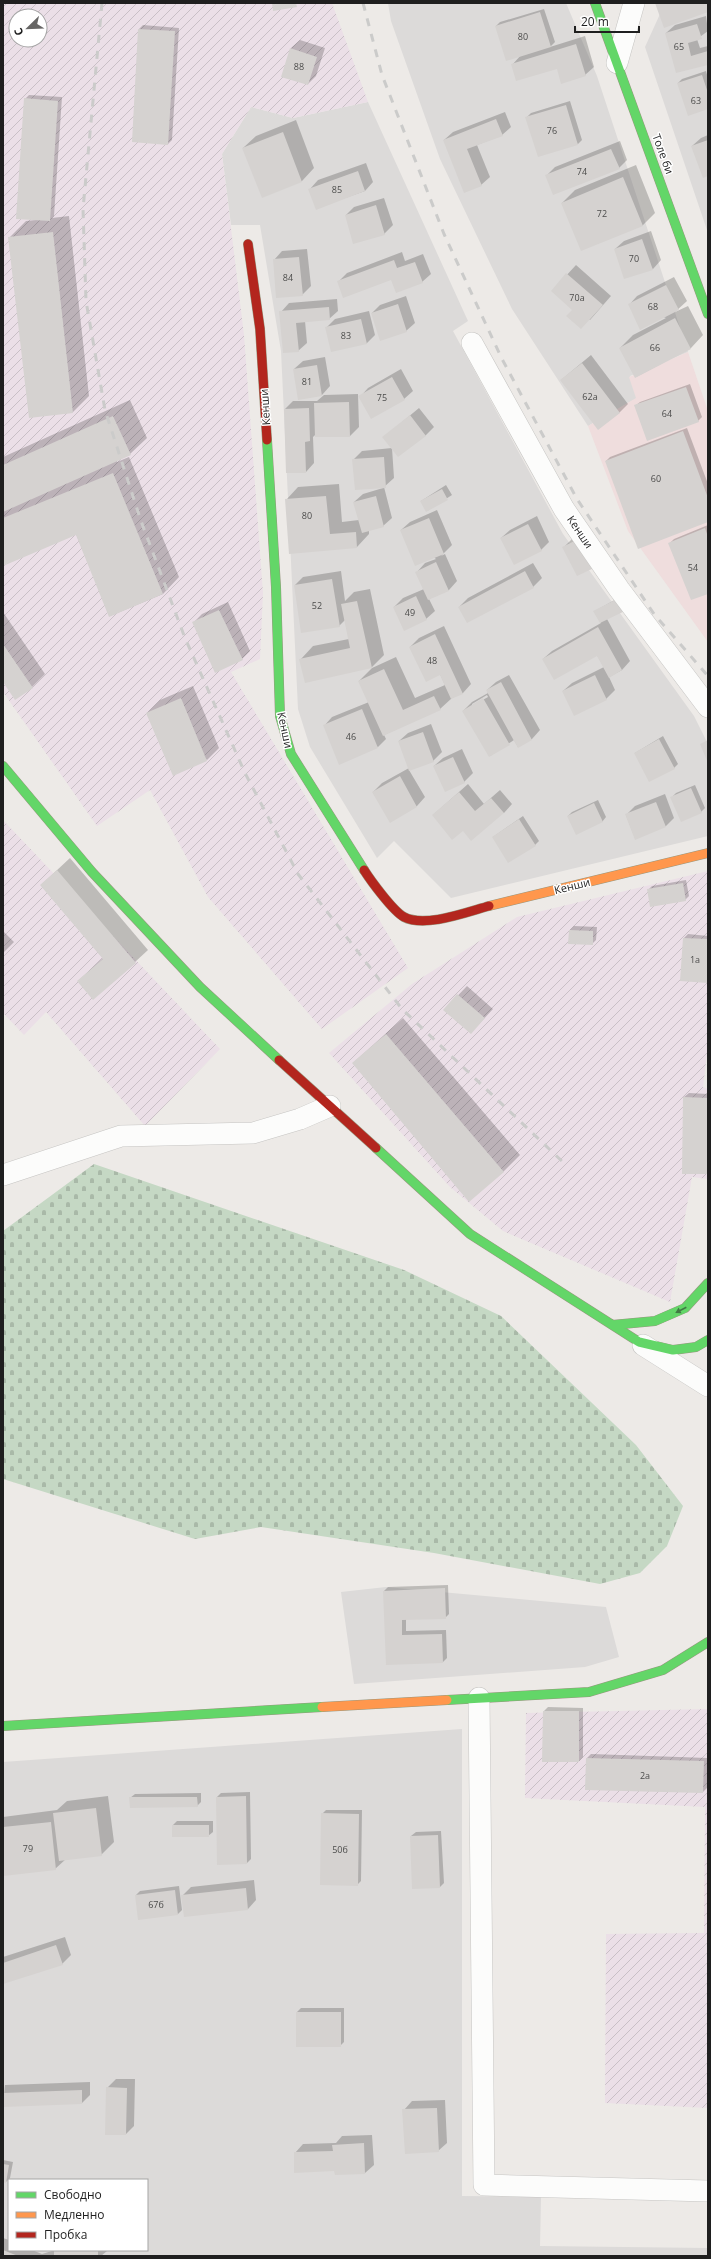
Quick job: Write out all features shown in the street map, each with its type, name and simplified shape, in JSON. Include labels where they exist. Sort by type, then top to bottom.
[{"type":"street","name":"Толе би","points":[[595,3],[708,314]]},
{"type":"street","points":[[617,63],[634,3]]},
{"type":"street","name":"Кенши","points":[[248,244],[260,329],[276,587],[280,716],[290,754],[372,885],[404,917],[428,921],[708,853]]},
{"type":"street","name":"Кенши","points":[[472,343],[564,509],[619,589],[708,707]]},
{"type":"street","points":[[3,766],[92,872],[200,987],[470,1234],[708,1386]]},
{"type":"street","points":[[3,1174],[121,1136],[253,1133],[300,1119],[330,1106]]},
{"type":"street","points":[[612,1325],[655,1321],[685,1308],[708,1283]]},
{"type":"street","points":[[639,1342],[673,1350],[696,1347],[708,1340]]},
{"type":"street","points":[[3,1726],[589,1692],[663,1670],[708,1642]]},
{"type":"street","points":[[479,1698],[484,2185],[708,2191]]},
{"type":"shaded area","points":[[3,3],[332,3],[368,102],[293,118],[251,107],[222,154],[244,335],[263,593],[260,659],[231,672],[408,968],[322,1029],[208,897],[150,790],[97,826],[3,692]]},
{"type":"shaded area","points":[[388,3],[566,3],[597,76],[688,352],[630,376],[637,398],[588,426],[512,309],[440,159],[391,21]]},
{"type":"shaded area","points":[[665,3],[708,3],[708,233],[645,47]]},
{"type":"shaded area","points":[[368,102],[468,321],[453,331],[563,534],[694,716],[708,744],[708,836],[451,898],[394,841],[377,858],[310,747],[298,709],[281,351],[260,225],[231,225],[222,154],[251,107],[293,118]]},
{"type":"shaded area","points":[[688,352],[708,411],[708,642],[628,531],[588,426],[636,398],[629,377]]},
{"type":"shaded area","points":[[3,820],[220,1049],[145,1126],[46,1012],[24,1035],[3,1013]]},
{"type":"shaded area","points":[[708,871],[708,1045],[703,1087],[708,1089],[708,1179],[692,1177],[670,1302],[503,1231],[450,1187],[329,1053],[412,984],[517,917]]},
{"type":"shaded area","points":[[386,1587],[606,1607],[619,1657],[585,1667],[354,1684],[341,1592]]},
{"type":"shaded area","points":[[708,1709],[708,2108],[605,2103],[606,1934],[704,1933],[705,1807],[525,1798],[526,1713]]},
{"type":"shaded area","points":[[462,1729],[462,2196],[541,2197],[540,2246],[708,2248],[708,2256],[3,2256],[3,1762]]},
{"type":"green space","points":[[94,1164],[404,1270],[501,1316],[636,1445],[683,1506],[667,1546],[640,1573],[600,1584],[434,1553],[261,1527],[195,1539],[3,1479],[3,1231]]},
{"type":"building","points":[[272,3],[296,3],[297,7],[273,11]]},
{"type":"building","points":[[655,3],[708,3],[708,12],[664,28]]},
{"type":"building","points":[[540,12],[551,47],[506,61],[495,26]]},
{"type":"building","points":[[697,24],[702,39],[688,43],[691,56],[708,51],[708,65],[676,73],[665,33]]},
{"type":"building","points":[[138,29],[175,31],[168,145],[132,142]]},
{"type":"building","points":[[576,44],[586,76],[561,84],[557,69],[516,81],[511,64]]},
{"type":"building","points":[[290,48],[317,57],[308,85],[281,77]]},
{"type":"building","points":[[702,75],[708,93],[708,109],[688,116],[677,83]]},
{"type":"building","points":[[24,98],[58,101],[50,221],[16,219]]},
{"type":"building","points":[[566,105],[578,145],[538,157],[525,117]]},
{"type":"building","points":[[496,119],[503,136],[467,149],[482,186],[464,193],[443,140]]},
{"type":"building","points":[[283,132],[302,182],[262,198],[242,148]]},
{"type":"building","points":[[708,140],[708,176],[703,178],[691,146]]},
{"type":"building","points":[[611,149],[620,169],[553,195],[545,175]]},
{"type":"building","points":[[358,171],[365,191],[316,210],[308,189]]},
{"type":"building","points":[[623,177],[643,226],[581,251],[561,203]]},
{"type":"building","points":[[376,205],[385,235],[353,244],[345,215]]},
{"type":"building","points":[[53,232],[73,413],[29,418],[8,237]]},
{"type":"building","points":[[642,239],[653,270],[624,279],[614,249]]},
{"type":"building","points":[[299,257],[303,296],[276,298],[273,259]]},
{"type":"building","points":[[394,260],[397,268],[415,262],[423,283],[396,293],[391,280],[343,298],[337,281]]},
{"type":"building","points":[[566,273],[603,305],[581,329],[566,316],[572,310],[551,291]]},
{"type":"building","points":[[666,285],[679,310],[640,330],[628,304]]},
{"type":"building","points":[[398,304],[407,332],[380,341],[371,313]]},
{"type":"building","points":[[329,307],[330,320],[296,323],[299,352],[283,353],[279,311]]},
{"type":"building","points":[[675,318],[691,349],[635,378],[619,348]]},
{"type":"building","points":[[361,319],[367,344],[331,352],[325,327]]},
{"type":"building","points":[[582,363],[620,413],[598,430],[560,380]]},
{"type":"building","points":[[317,365],[322,396],[298,400],[293,369]]},
{"type":"building","points":[[392,377],[405,400],[371,419],[358,396]]},
{"type":"building","points":[[686,387],[699,422],[647,441],[634,405]]},
{"type":"building","points":[[349,402],[350,437],[315,437],[314,403]]},
{"type":"building","points":[[309,408],[310,441],[305,442],[306,473],[286,473],[284,409]]},
{"type":"building","points":[[410,415],[426,436],[398,457],[382,437]]},
{"type":"building","points":[[113,416],[131,455],[3,512],[3,465]]},
{"type":"building","points":[[683,431],[708,498],[708,522],[638,549],[605,461]]},
{"type":"building","points":[[384,457],[386,488],[355,490],[352,459]]},
{"type":"building","points":[[113,473],[163,594],[109,617],[76,535],[3,566],[3,518]]},
{"type":"building","points":[[442,489],[448,500],[426,512],[420,501]]},
{"type":"building","points":[[326,496],[330,534],[356,532],[357,548],[289,554],[285,499]]},
{"type":"building","points":[[376,496],[384,527],[362,533],[353,502]]},
{"type":"building","points":[[429,518],[444,554],[415,566],[400,530]]},
{"type":"building","points":[[528,524],[542,551],[514,565],[500,538]]},
{"type":"building","points":[[705,528],[708,537],[708,594],[691,600],[668,543]]},
{"type":"building","points":[[581,538],[596,567],[577,576],[562,547]]},
{"type":"building","points":[[436,562],[449,591],[428,600],[415,572]]},
{"type":"building","points":[[525,571],[534,588],[467,623],[458,607]]},
{"type":"building","points":[[332,579],[340,627],[301,633],[294,585]]},
{"type":"building","points":[[416,596],[427,620],[404,631],[393,607]]},
{"type":"building","points":[[623,596],[629,609],[600,623],[593,611]]},
{"type":"building","points":[[357,601],[372,668],[305,683],[299,659],[350,648],[341,604]]},
{"type":"building","points":[[219,610],[243,660],[215,673],[192,622]]},
{"type":"building","points":[[598,627],[622,670],[609,678],[597,656],[554,680],[542,659]]},
{"type":"building","points":[[435,634],[463,694],[451,699],[440,675],[426,682],[409,647]]},
{"type":"building","points":[[3,644],[33,688],[15,700],[3,682]]},
{"type":"building","points":[[384,669],[403,710],[434,696],[441,710],[383,736],[358,681]]},
{"type":"building","points":[[595,675],[607,700],[574,716],[562,691]]},
{"type":"building","points":[[501,682],[532,740],[518,748],[486,690]]},
{"type":"building","points":[[181,698],[207,761],[173,776],[146,713]]},
{"type":"building","points":[[483,698],[510,745],[489,757],[462,711]]},
{"type":"building","points":[[362,709],[378,748],[339,765],[323,725]]},
{"type":"building","points":[[423,732],[434,762],[409,771],[398,741]]},
{"type":"building","points":[[659,739],[675,769],[649,782],[634,753]]},
{"type":"building","points":[[708,740],[708,763],[700,744]]},
{"type":"building","points":[[453,757],[465,783],[445,792],[433,766]]},
{"type":"building","points":[[400,776],[417,807],[390,823],[372,792]]},
{"type":"building","points":[[691,788],[702,813],[681,822],[670,797]]},
{"type":"building","points":[[459,792],[475,811],[491,798],[504,813],[471,841],[463,831],[452,840],[432,815]]},
{"type":"building","points":[[656,802],[666,827],[635,840],[625,814]]},
{"type":"building","points":[[594,803],[603,822],[576,835],[567,816]]},
{"type":"building","points":[[519,819],[536,846],[508,863],[492,837]]},
{"type":"building","points":[[57,870],[136,963],[93,1000],[77,981],[103,959],[40,885]]},
{"type":"building","points":[[683,883],[686,901],[650,907],[647,889]]},
{"type":"building","points":[[569,930],[593,931],[593,945],[568,944]]},
{"type":"building","points":[[683,938],[708,939],[708,983],[680,981]]},
{"type":"building","points":[[457,994],[485,1018],[471,1034],[443,1010]]},
{"type":"building","points":[[386,1034],[504,1172],[469,1202],[352,1063]]},
{"type":"building","points":[[683,1097],[708,1098],[708,1174],[682,1174]]},
{"type":"building","points":[[445,1588],[446,1619],[402,1620],[402,1635],[442,1634],[443,1663],[386,1665],[383,1591]]},
{"type":"building","points":[[543,1711],[579,1711],[579,1762],[542,1762]]},
{"type":"building","points":[[586,1758],[704,1761],[703,1793],[585,1790]]},
{"type":"building","points":[[246,1796],[247,1864],[217,1865],[216,1797]]},
{"type":"building","points":[[129,1797],[197,1797],[198,1807],[130,1808]]},
{"type":"building","points":[[96,1808],[102,1856],[59,1861],[53,1813]]},
{"type":"building","points":[[321,1813],[359,1814],[358,1886],[320,1885]]},
{"type":"building","points":[[51,1822],[56,1870],[3,1876],[3,1827]]},
{"type":"building","points":[[172,1825],[209,1825],[209,1837],[172,1837]]},
{"type":"building","points":[[438,1835],[440,1888],[412,1889],[410,1836]]},
{"type":"building","points":[[246,1888],[248,1910],[184,1917],[181,1895]]},
{"type":"building","points":[[175,1890],[178,1915],[138,1920],[135,1895]]},
{"type":"building","points":[[56,1945],[63,1965],[3,1984],[3,1963]]},
{"type":"building","points":[[296,2012],[341,2012],[341,2047],[296,2047]]},
{"type":"building","points":[[106,2087],[127,2088],[126,2135],[105,2135]]},
{"type":"building","points":[[82,2090],[82,2104],[3,2107],[3,2093]]},
{"type":"building","points":[[437,2108],[439,2152],[405,2154],[402,2109]]},
{"type":"building","points":[[364,2143],[365,2174],[335,2175],[334,2171],[294,2173],[294,2152],[333,2151],[332,2145]]},
{"type":"building","points":[[3,2164],[9,2165],[6,2183],[3,2182]]},
{"type":"building","points":[[3,2250],[18,2256],[3,2256]]},
{"type":"building","points":[[54,2251],[98,2251],[98,2256],[54,2256]]},
{"type":"railway","points":[[102,3],[83,209],[86,301],[105,410],[141,521],[185,638],[245,773],[298,874],[402,1009],[566,1165]]},
{"type":"railway","points":[[363,3],[382,75],[444,234],[501,357],[577,499],[654,614],[708,676]]},
{"type":"traffic: fast","points":[[595,3],[708,314]]},
{"type":"traffic: fast","points":[[267,440],[276,587],[280,716],[291,754],[364,870]]},
{"type":"traffic: fast","points":[[3,766],[92,872],[200,987],[279,1060]]},
{"type":"traffic: fast","points":[[376,1148],[470,1234],[639,1342],[673,1350],[696,1347],[708,1340]]},
{"type":"traffic: fast","points":[[612,1325],[655,1321],[685,1308],[708,1283]]},
{"type":"traffic: fast","points":[[447,1700],[589,1692],[663,1670],[708,1642]]},
{"type":"traffic: fast","points":[[3,1726],[322,1707]]},
{"type":"traffic: slow","points":[[489,906],[708,853]]},
{"type":"traffic: slow","points":[[322,1707],[447,1700]]},
{"type":"traffic: jam","points":[[248,244],[260,329],[267,440]]},
{"type":"traffic: jam","points":[[364,870],[394,909],[404,917],[413,920],[423,921],[446,918],[489,906]]},
{"type":"traffic: jam","points":[[279,1060],[376,1148]]}]
